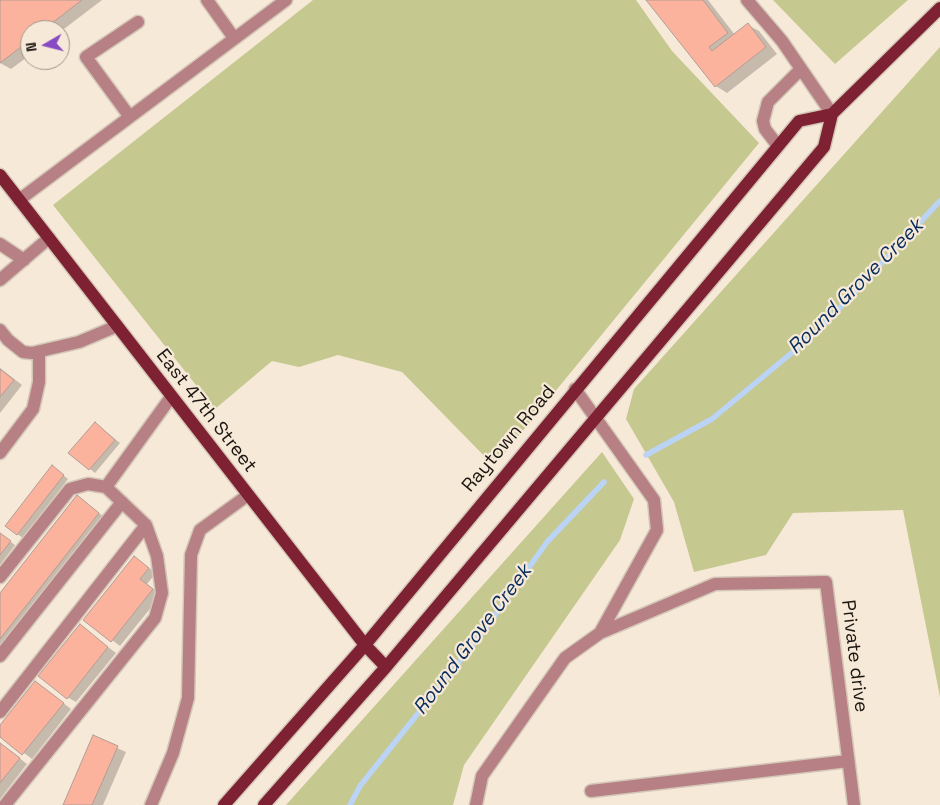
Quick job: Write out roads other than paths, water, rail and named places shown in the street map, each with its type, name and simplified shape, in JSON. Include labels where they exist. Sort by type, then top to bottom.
[{"type":"main road","points":[[264,805],[386,667],[824,147],[832,114],[940,8]]},
{"type":"main road","name":"Raytown Road","points":[[224,805],[365,645],[575,389],[799,121],[832,114]]},
{"type":"main road","name":"East 47th Street","points":[[0,176],[365,645],[386,667]]},
{"type":"street","points":[[207,0],[234,38]]},
{"type":"street","points":[[19,200],[286,0]]},
{"type":"street","points":[[747,0],[782,41],[832,114]]},
{"type":"street","points":[[130,117],[86,57],[138,22]]},
{"type":"street","points":[[778,146],[765,129],[763,120],[768,102],[801,69]]},
{"type":"street","points":[[0,280],[49,238]]},
{"type":"street","points":[[0,244],[24,260]]},
{"type":"street","points":[[0,330],[8,340],[23,352],[39,352],[79,342],[117,326]]},
{"type":"street","points":[[0,453],[34,409],[39,382],[39,352]]},
{"type":"street","name":"Private drive","points":[[575,389],[654,500],[657,530],[600,633]]},
{"type":"street","points":[[106,487],[171,396]]},
{"type":"street","points":[[0,577],[70,489],[88,484],[106,487],[146,525],[157,556],[162,593],[155,618],[5,805]]},
{"type":"street","points":[[151,805],[173,753],[188,698],[191,555],[200,530],[248,495]]},
{"type":"street","points":[[0,656],[122,502]]},
{"type":"street","points":[[0,712],[146,525]]},
{"type":"street","name":"Private drive","points":[[476,805],[482,776],[565,658],[600,633],[715,584],[826,582],[854,805]]},
{"type":"street","points":[[591,791],[848,761]]},
{"type":"waterway","name":"Round Grove Creek","points":[[646,455],[712,419],[818,331],[940,201]]},
{"type":"waterway","name":"Round Grove Creek","points":[[350,805],[360,786],[483,632],[547,542],[604,482]]}]
